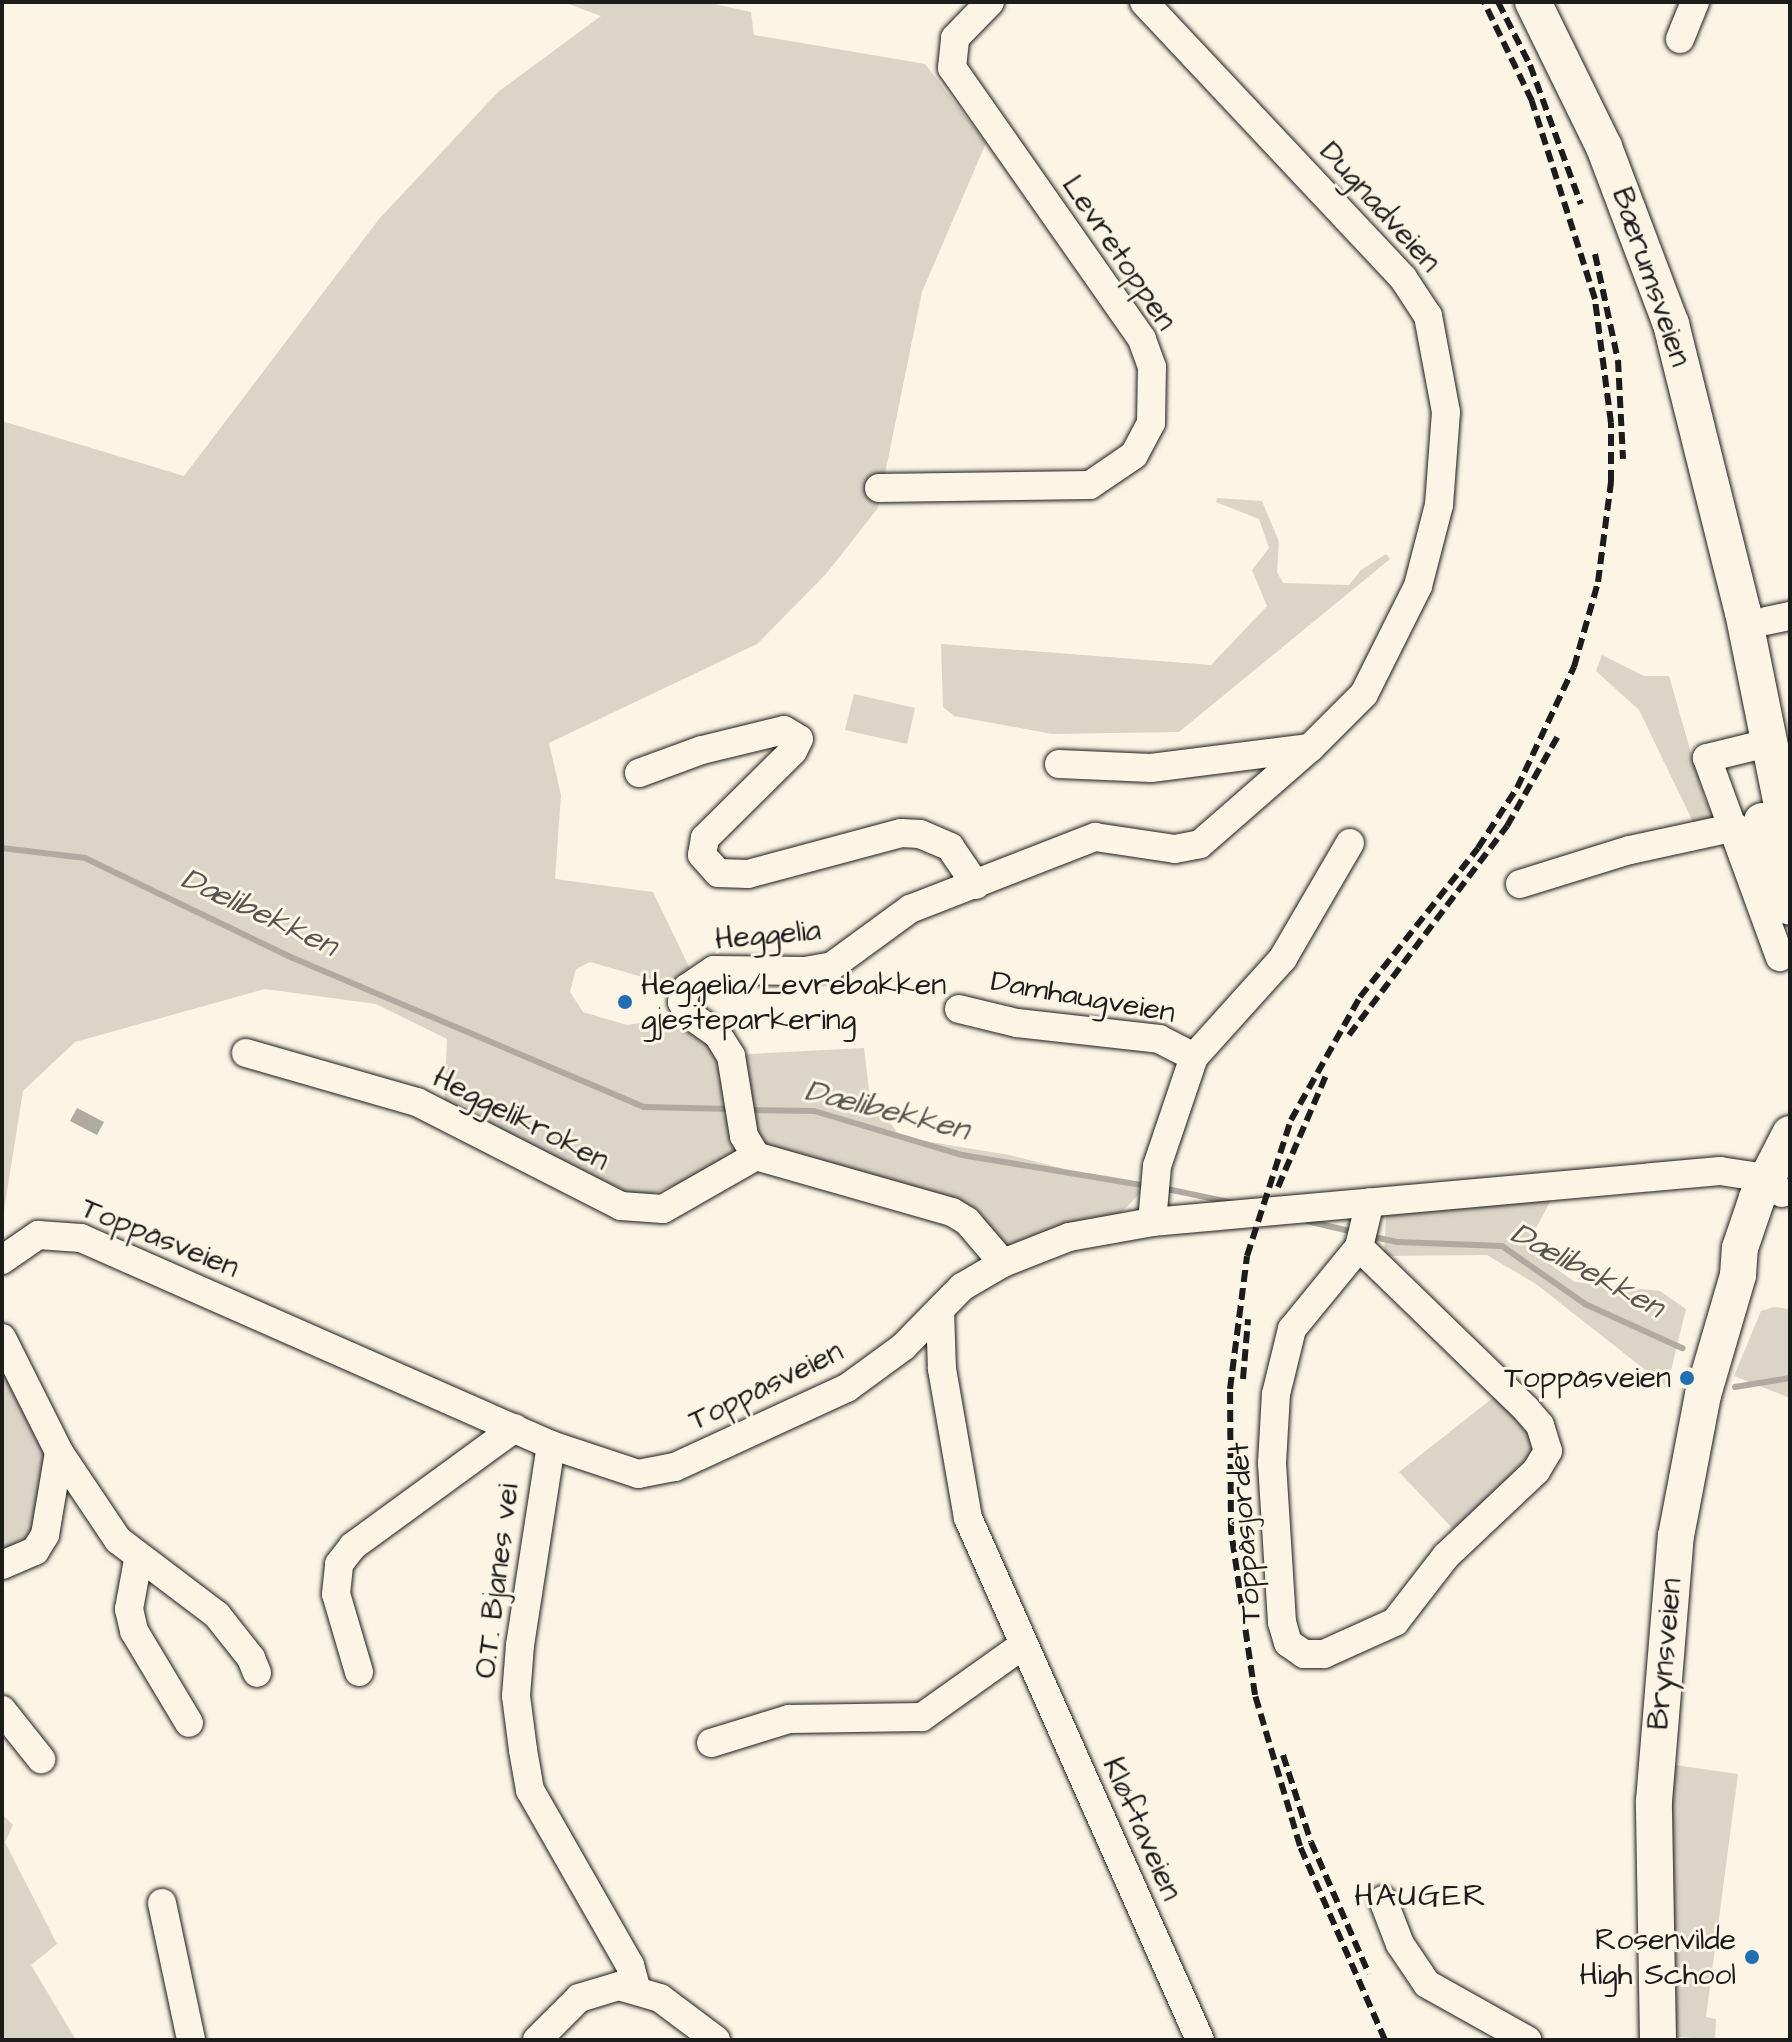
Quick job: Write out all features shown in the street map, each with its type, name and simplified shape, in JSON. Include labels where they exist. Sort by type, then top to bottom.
[{"type":"main road","name":"Bærumsveien","points":[[1533,2],[1604,147],[1650,264],[1687,377],[1731,566],[1757,745],[1756,803],[1790,907]]},
{"type":"main road","name":"Bærumsveien","points":[[1757,745],[1790,846]]},
{"type":"main road","name":"Brynsveien","points":[[1658,2040],[1654,1801],[1671,1575],[1700,1408],[1738,1275],[1774,1185],[1790,1134]]},
{"type":"street","name":"Levretoppen","points":[[879,488],[1090,485],[1134,455],[1151,423],[1152,367],[1142,339],[952,68],[955,38],[990,2]]},
{"type":"street","name":"Dugnadveien","points":[[1144,2],[1403,278],[1428,316],[1441,369],[1446,412],[1443,468],[1418,586],[1364,694],[1310,748]]},
{"type":"street","points":[[1680,39],[1695,2]]},
{"type":"street","points":[[639,773],[702,750],[784,730],[799,739],[793,751],[705,838],[702,855],[718,873],[748,874],[901,833],[920,834],[950,847],[976,885]]},
{"type":"street","points":[[1757,745],[1707,758],[1710,776],[1736,827],[1780,957]]},
{"type":"street","points":[[1059,764],[1151,768],[1310,748]]},
{"type":"street","name":"Heggelia","points":[[751,1151],[731,1056],[717,1034],[701,1025],[682,1002],[695,978],[714,970],[805,971],[832,966],[910,909],[1095,837],[1175,849],[1200,844],[1310,748]]},
{"type":"street","points":[[1520,884],[1630,850],[1736,827]]},
{"type":"street","name":"Damhaugveien","points":[[1152,1222],[1157,1166],[1194,1057],[1283,958],[1350,843]]},
{"type":"street","name":"Damhaugveien","points":[[959,1009],[1017,1023],[1172,1042],[1194,1057]]},
{"type":"street","name":"Heggelikroken","points":[[246,1053],[417,1102],[621,1206],[663,1209],[751,1151]]},
{"type":"street","points":[[751,1151],[952,1212],[1003,1263]]},
{"type":"street","name":"Toppåsveien","points":[[2,1260],[38,1235],[81,1238],[551,1445],[638,1474],[675,1467],[847,1388],[903,1347],[962,1287],[1003,1263],[1069,1237],[1152,1222],[1739,1170],[1774,1185]]},
{"type":"street","name":"Toppåsjordet","points":[[1359,1247],[1526,1409],[1540,1425],[1548,1451],[1536,1471],[1446,1556],[1395,1622],[1324,1654],[1304,1654],[1288,1643],[1282,1622],[1272,1463],[1276,1394],[1301,1311],[1359,1247],[1370,1202]]},
{"type":"street","name":"Kløftaveien","points":[[940,1310],[942,1369],[965,1506],[1022,1646],[1200,2040]]},
{"type":"street","points":[[2,1338],[59,1452],[89,1503],[138,1560],[187,1588],[217,1615],[238,1638],[257,1673]]},
{"type":"street","points":[[359,1672],[336,1594],[339,1564],[353,1546],[515,1428]]},
{"type":"street","name":"O.T. Bjanes vei","points":[[551,1445],[520,1645],[516,1696],[523,1750],[530,1790],[630,1965],[636,1987]]},
{"type":"street","points":[[2,1565],[35,1551],[45,1535],[59,1452]]},
{"type":"street","points":[[138,1560],[129,1609],[134,1631],[189,1723]]},
{"type":"street","points":[[711,1743],[789,1719],[922,1717],[1022,1646]]},
{"type":"street","points":[[2,1710],[41,1759]]},
{"type":"street","points":[[1383,1900],[1400,1944],[1427,1984],[1527,2040]]},
{"type":"street","points":[[162,1903],[191,2040]]},
{"type":"street","points":[[537,2040],[579,1998],[619,1986],[636,1987],[660,1998],[716,2040]]},
{"type":"shaded area","points":[[563,2],[706,2],[751,12],[754,35],[925,64],[986,143],[922,292],[878,508],[826,574],[757,644],[549,743],[561,795],[555,879],[653,892],[707,1004],[719,1064],[750,1054],[864,1048],[869,1091],[900,1137],[1009,1155],[1144,1189],[1118,1216],[1008,1249],[967,1206],[738,1153],[682,1183],[629,1202],[444,1110],[447,1039],[376,1004],[265,989],[75,1042],[23,1091],[2,1223],[2,421],[184,476],[379,219],[499,91],[601,16]],"holes":[[[590,962],[674,986],[673,1018],[627,1025],[583,1012],[570,992],[576,969]]]},
{"type":"shaded area","points":[[1217,498],[1262,501],[1279,542],[1277,572],[1283,583],[1349,585],[1361,570],[1386,554],[1390,559],[1179,732],[1053,734],[954,716],[943,707],[941,644],[1211,665],[1267,606],[1252,570],[1269,548],[1259,519],[1216,502]]},
{"type":"shaded area","points":[[1602,655],[1644,676],[1669,676],[1704,798],[1718,826],[1696,828],[1639,710],[1596,671]]},
{"type":"shaded area","points":[[854,694],[915,708],[907,744],[845,730]]},
{"type":"shaded area","points":[[77,1108],[104,1122],[97,1135],[70,1121]]},
{"type":"shaded area","points":[[1551,1200],[1526,1247],[1575,1282],[1660,1291],[1686,1309],[1667,1387],[1536,1284],[1487,1255],[1384,1256],[1386,1215]]},
{"type":"shaded area","points":[[1774,1307],[1790,1309],[1790,1398],[1734,1376],[1761,1311]]},
{"type":"shaded area","points":[[2,1360],[42,1435],[49,1465],[42,1530],[2,1556]]},
{"type":"shaded area","points":[[1499,1393],[1542,1439],[1535,1462],[1457,1533],[1399,1472]]},
{"type":"shaded area","points":[[1675,1765],[1738,1774],[1706,2017],[1716,2019],[1715,2040],[1669,2036],[1663,1915]]},
{"type":"shaded area","points":[[2,1814],[13,1825],[5,1842],[57,1944],[31,1965],[76,2040],[2,2040]]},
{"type":"waterway","name":"Dælibekken","points":[[2,848],[85,858],[293,958],[644,1107],[732,1109]]},
{"type":"waterway","name":"Dælibekken","points":[[748,1110],[814,1111],[962,1155],[1147,1186]]},
{"type":"waterway","name":"Dælibekken","points":[[1162,1188],[1234,1203]]},
{"type":"waterway","name":"Dælibekken","points":[[1307,1221],[1354,1232]]},
{"type":"waterway","name":"Dælibekken","points":[[1369,1236],[1397,1242],[1502,1246],[1585,1304],[1682,1348]]},
{"type":"waterway","name":"Dælibekken","points":[[1735,1387],[1790,1378]]},
{"type":"railway","points":[[1385,2040],[1300,1846],[1255,1695],[1231,1530],[1230,1389],[1247,1256],[1291,1120],[1360,997],[1478,848],[1517,788],[1574,667],[1598,582],[1611,482],[1611,423],[1595,299],[1532,101],[1484,2]]},
{"type":"railway","points":[[1498,2],[1530,65],[1581,204]]},
{"type":"railway","points":[[1595,254],[1618,360],[1623,459]]},
{"type":"railway","points":[[1349,1035],[1507,826],[1559,734]]},
{"type":"railway","points":[[1278,1187],[1327,1073]]},
{"type":"railway","points":[[1243,1379],[1248,1319]]},
{"type":"railway","points":[[1283,1755],[1311,1842],[1369,1974]]},
{"type":"place","name":"Heggelia/Levrebakken gjesteparkering","points":[[625,1002]]},
{"type":"place","name":"Toppåsveien","points":[[1687,1378]]},
{"type":"place","name":"Rosenvilde High School","points":[[1752,1957]]},
{"type":"district","name":"HAUGER","points":[[1421,1896]]}]
